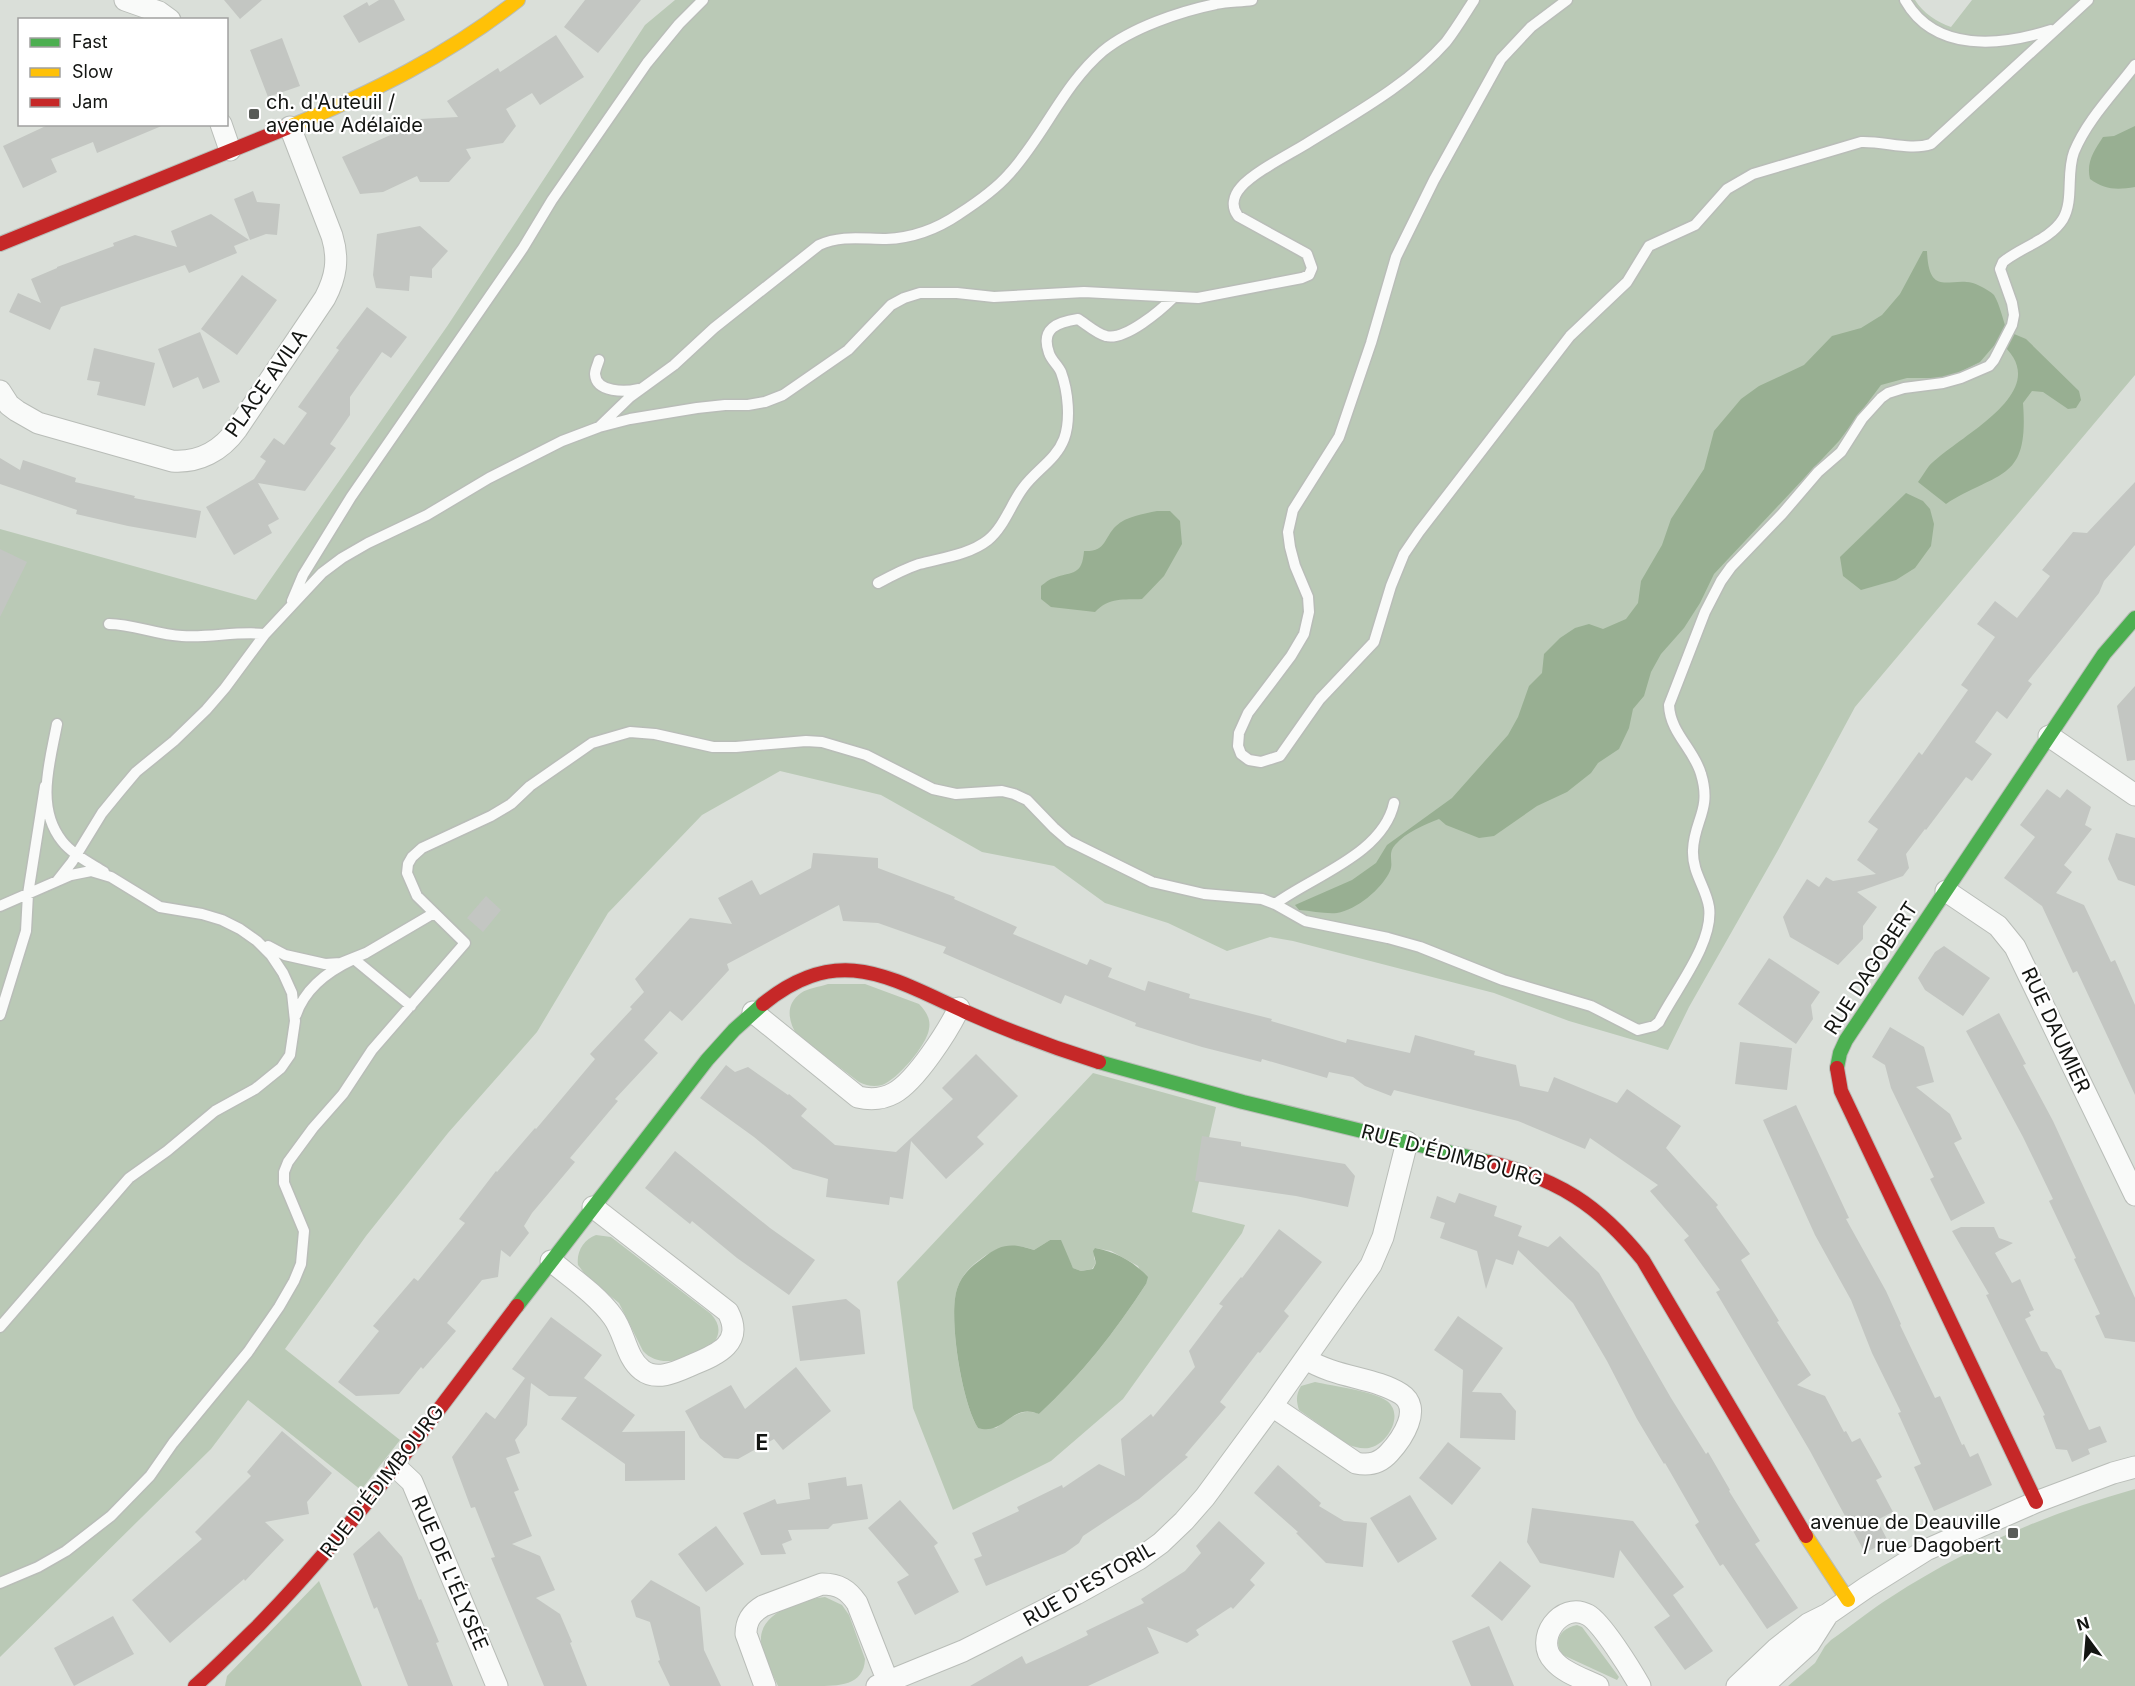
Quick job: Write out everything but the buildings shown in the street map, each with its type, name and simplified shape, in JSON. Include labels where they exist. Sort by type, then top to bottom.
[{"type":"street","points":[[124,0],[151,9],[167,18]]},
{"type":"street","points":[[0,244],[361,97],[471,35],[518,0]]},
{"type":"street","points":[[222,126],[231,150]]},
{"type":"street","name":"PLACE AVILA","points":[[0,391],[9,405],[38,423],[172,461],[181,462],[201,458],[223,446],[237,429],[325,298],[335,274],[336,248],[290,127]]},
{"type":"street","name":"RUE DAGOBERT","points":[[2036,1502],[1841,1091],[1837,1079],[1837,1059],[1846,1040],[2104,654],[2135,618]]},
{"type":"street","points":[[2049,736],[2135,795]]},
{"type":"street","name":"RUE DAUMIER","points":[[1946,891],[1998,926],[2016,946],[2135,1196]]},
{"type":"street","name":"RUE D'ÉDIMBOURG","points":[[200,1685],[298,1585],[341,1535],[707,1060],[753,1012],[774,995],[796,981],[837,970],[860,970],[885,976],[1052,1046],[1130,1071],[1506,1166],[1553,1182],[1588,1204],[1620,1231],[1653,1276],[1814,1549],[1848,1600]]},
{"type":"street","points":[[753,1012],[858,1097],[872,1099],[893,1094],[911,1078],[949,1028],[959,1008]]},
{"type":"street","name":"RUE D'ESTORIL","points":[[765,1686],[746,1634],[750,1618],[763,1606],[822,1584],[842,1587],[857,1604],[882,1684],[1001,1633],[1104,1579],[1150,1551],[1173,1533],[1195,1509],[1272,1406],[1371,1265],[1383,1237],[1407,1142]]},
{"type":"street","points":[[551,1261],[607,1309],[621,1330],[639,1369],[648,1374],[670,1374],[716,1355],[724,1349],[730,1341],[733,1330],[728,1312],[593,1207]]},
{"type":"street","points":[[1272,1406],[1356,1463],[1373,1464],[1382,1460],[1397,1443],[1410,1420],[1411,1409],[1402,1394],[1334,1373],[1306,1359]]},
{"type":"street","name":"RUE DE L'ÉLYSÉE","points":[[395,1466],[412,1482],[496,1686]]},
{"type":"street","points":[[1737,1686],[1795,1633],[1937,1545],[2036,1502],[2135,1467]]},
{"type":"street","points":[[1598,1686],[1559,1666],[1549,1655],[1547,1634],[1556,1621],[1563,1616],[1579,1612],[1594,1620],[1640,1686]]},
{"type":"street","points":[[1763,1686],[1809,1644],[1828,1614]]},
{"type":"lane","points":[[288,609],[303,575],[381,451],[523,248],[552,200],[647,63],[679,24],[703,0]]},
{"type":"lane","points":[[599,427],[642,388],[674,365],[714,328],[819,245],[833,239],[901,238],[921,233],[941,225],[984,196],[1008,174],[1086,69],[1119,40],[1141,29],[1215,4],[1252,0]]},
{"type":"lane","points":[[57,881],[102,813],[136,772],[174,741],[206,710],[265,634],[322,573],[368,543],[427,515],[489,478],[562,441],[599,427],[630,419],[697,408],[748,405],[783,395],[848,350],[891,305],[920,293],[957,293],[994,297],[1084,292],[1198,298],[1309,275],[1312,268],[1307,254],[1238,216],[1233,204],[1241,186],[1356,113],[1413,72],[1446,41],[1474,0]]},
{"type":"lane","points":[[1568,0],[1531,27],[1501,59],[1434,180],[1396,257],[1371,343],[1339,437],[1293,510],[1288,532],[1290,547],[1308,597],[1309,612],[1304,634],[1291,656],[1243,723],[1238,746],[1241,754],[1249,760],[1261,762],[1280,756],[1320,699],[1374,642],[1391,586],[1404,554],[1419,532],[1570,336],[1627,282],[1649,246],[1695,225],[1727,189],[1753,174],[1862,142],[1919,148],[1931,144],[2088,0]]},
{"type":"lane","points":[[1905,0],[1912,13],[1923,24],[1956,39],[1982,42],[2010,41],[2054,29]]},
{"type":"lane","points":[[0,1583],[38,1567],[66,1551],[111,1516],[150,1476],[173,1443],[248,1352],[294,1281],[301,1264],[304,1231],[284,1183],[284,1172],[288,1162],[295,1150],[343,1094],[372,1050],[465,943],[417,896],[407,873],[412,857],[429,844],[492,816],[511,804],[530,786],[592,743],[630,732],[655,734],[713,747],[822,742],[866,755],[933,789],[956,794],[1002,791],[1014,794],[1027,800],[1069,841],[1152,882],[1204,894],[1262,899],[1305,921],[1420,947],[1494,977],[1591,1006],[1638,1030],[1654,1026],[1659,1022],[1702,945],[1709,916],[1708,904],[1695,871],[1693,850],[1705,805],[1703,781],[1692,755],[1674,729],[1669,715],[1669,705],[1712,596],[1731,567],[1782,514],[1818,472],[1841,452],[1862,419],[1881,398],[1904,388],[1943,383],[1977,371],[1994,360],[2002,348],[2014,315],[2000,269],[2003,262],[2058,226],[2064,218],[2074,152],[2087,128],[2135,65]]},
{"type":"lane","points":[[878,583],[902,570],[957,554],[988,540],[1024,487],[1054,457],[1064,439],[1068,417],[1061,370],[1049,354],[1046,341],[1050,330],[1061,322],[1078,319],[1106,336],[1118,336],[1162,309],[1174,297]]},
{"type":"lane","points":[[599,360],[595,373],[597,380],[605,386],[626,392],[642,388]]},
{"type":"lane","points":[[109,624],[123,624],[159,634],[181,636],[265,634]]},
{"type":"lane","points":[[0,1015],[26,931],[28,894],[57,724]]},
{"type":"lane","points":[[0,1327],[129,1178],[167,1151],[215,1111],[255,1089],[281,1068],[290,1055],[294,1018],[292,993],[284,973],[257,941],[240,928],[222,920],[160,907],[76,854],[57,833],[46,802],[45,786]]},
{"type":"lane","points":[[1275,904],[1341,865],[1365,846],[1382,831],[1392,814],[1394,803]]},
{"type":"lane","points":[[0,906],[71,875],[91,871],[111,877]]},
{"type":"lane","points":[[294,1018],[300,1002],[325,976],[434,912]]},
{"type":"lane","points":[[257,941],[285,955],[326,964],[354,959],[411,1006]]},
{"type":"shaded area","points":[[675,0],[1915,0],[1931,16],[1951,27],[1972,0],[2135,0],[2135,375],[1855,707],[1777,852],[1689,1007],[1668,1050],[1569,1021],[1494,993],[1293,941],[1270,937],[1227,951],[1168,923],[1105,903],[1054,866],[982,852],[881,795],[780,771],[702,815],[608,913],[537,1032],[448,1133],[366,1236],[285,1349],[400,1440],[361,1490],[248,1400],[211,1449],[0,1657],[0,529],[256,600],[448,325],[645,25]]},
{"type":"shaded area","points":[[2135,126],[2135,187],[2111,188],[2090,179],[2090,162],[2103,137],[2114,136]]},
{"type":"shaded area","points":[[1923,251],[1927,251],[1929,267],[1933,277],[1938,281],[1972,283],[1994,295],[2007,331],[2026,339],[2079,391],[2081,400],[2076,408],[2068,409],[2043,392],[2032,391],[2023,403],[2024,429],[2016,461],[1996,478],[1946,504],[1918,482],[1929,466],[1980,426],[2012,394],[2018,377],[2014,359],[1998,341],[1980,362],[1958,373],[1941,378],[1907,378],[1881,385],[1839,441],[1714,574],[1700,603],[1684,628],[1661,654],[1651,672],[1644,696],[1633,709],[1629,728],[1619,749],[1598,763],[1591,773],[1567,792],[1537,806],[1494,836],[1479,838],[1446,825],[1439,819],[1421,826],[1399,840],[1393,848],[1390,871],[1386,878],[1368,898],[1352,908],[1337,913],[1299,910],[1295,905],[1352,880],[1376,863],[1387,845],[1452,798],[1508,735],[1518,717],[1529,686],[1542,673],[1544,654],[1560,638],[1575,628],[1589,624],[1603,629],[1626,619],[1638,603],[1641,581],[1662,545],[1671,519],[1704,469],[1714,431],[1741,399],[1759,386],[1804,365],[1832,336],[1861,328],[1882,315],[1900,294]]},
{"type":"shaded area","points":[[1906,493],[1923,501],[1930,509],[1934,524],[1931,546],[1915,568],[1896,580],[1861,590],[1843,576],[1840,557]]},
{"type":"shaded area","points":[[1157,511],[1170,511],[1180,521],[1182,544],[1164,576],[1142,599],[1111,602],[1095,612],[1051,607],[1041,599],[1041,586],[1050,579],[1079,569],[1084,551],[1091,551],[1101,546],[1116,526],[1135,516]]},
{"type":"shaded area","points":[[828,984],[865,984],[919,1004],[926,1012],[929,1025],[923,1044],[903,1069],[888,1082],[873,1086],[859,1082],[797,1035],[790,1018],[792,1002],[804,991]]},
{"type":"shaded area","points":[[1093,1073],[1216,1107],[1192,1212],[1245,1225],[1242,1233],[1123,1399],[1051,1461],[953,1510],[913,1408],[897,1282]],"holes":[[[1050,1240],[1064,1250],[1073,1268],[1081,1271],[1092,1269],[1096,1263],[1095,1248],[1111,1251],[1138,1266],[1146,1284],[1097,1352],[1039,1414],[1022,1413],[1011,1417],[996,1428],[978,1428],[972,1416],[962,1381],[955,1339],[955,1302],[959,1284],[974,1264],[1001,1248],[1014,1246],[1034,1250]]]},
{"type":"shaded area","points":[[596,1235],[611,1237],[711,1314],[718,1327],[715,1341],[699,1352],[679,1360],[660,1360],[643,1351],[619,1303],[588,1278],[578,1265],[578,1255],[582,1247]]},
{"type":"shaded area","points":[[1050,1240],[1061,1240],[1073,1268],[1081,1271],[1093,1269],[1096,1263],[1093,1251],[1095,1248],[1110,1252],[1130,1262],[1148,1277],[1146,1284],[1097,1352],[1039,1414],[1029,1411],[1021,1412],[995,1428],[978,1428],[967,1400],[958,1360],[954,1319],[957,1289],[967,1271],[996,1249],[1020,1246],[1034,1250]]},
{"type":"shaded area","points":[[1315,1382],[1381,1397],[1392,1407],[1394,1421],[1392,1429],[1376,1446],[1366,1448],[1347,1444],[1299,1410],[1297,1398],[1301,1386]]},
{"type":"shaded area","points":[[2135,1489],[2135,1686],[1788,1686],[1815,1663],[1831,1640],[1919,1579],[1978,1548],[2040,1521]]},
{"type":"shaded area","points":[[319,1581],[362,1686],[225,1686],[227,1676]]},
{"type":"shaded area","points":[[825,1597],[842,1605],[849,1615],[865,1659],[864,1668],[855,1679],[841,1685],[778,1686],[762,1649],[763,1628],[777,1613],[786,1608],[806,1600]]},
{"type":"shaded area","points":[[1577,1625],[1582,1627],[1619,1677],[1617,1680],[1563,1655],[1558,1640],[1563,1632]]},
{"type":"traffic: fast","points":[[1837,1068],[1846,1040],[2104,654],[2135,618]]},
{"type":"traffic: fast","points":[[517,1306],[707,1060],[734,1030],[763,1004]]},
{"type":"traffic: fast","points":[[1099,1062],[1243,1102],[1489,1162]]},
{"type":"traffic: slow","points":[[289,127],[350,101],[408,71],[464,38],[518,0]]},
{"type":"traffic: slow","points":[[1806,1536],[1848,1600]]},
{"type":"traffic: jam","points":[[0,244],[289,127]]},
{"type":"traffic: jam","points":[[763,1004],[790,985],[816,974],[841,970],[864,972],[888,978],[1015,1032],[1099,1062]]},
{"type":"traffic: jam","points":[[1837,1068],[1841,1091],[2036,1502]]},
{"type":"traffic: jam","points":[[1489,1162],[1514,1169],[1556,1186],[1593,1209],[1627,1241],[1643,1260],[1806,1536]]},
{"type":"traffic: jam","points":[[195,1686],[258,1626],[327,1550],[392,1470],[517,1306]]},
{"type":"place","name":"ch. d'Auteuil / avenue Adélaïde","points":[[254,114]]},
{"type":"place","name":"avenue de Deauville / rue Dagobert","points":[[2013,1533]]},
{"type":"district","name":"E","points":[[762,1442]]}]
